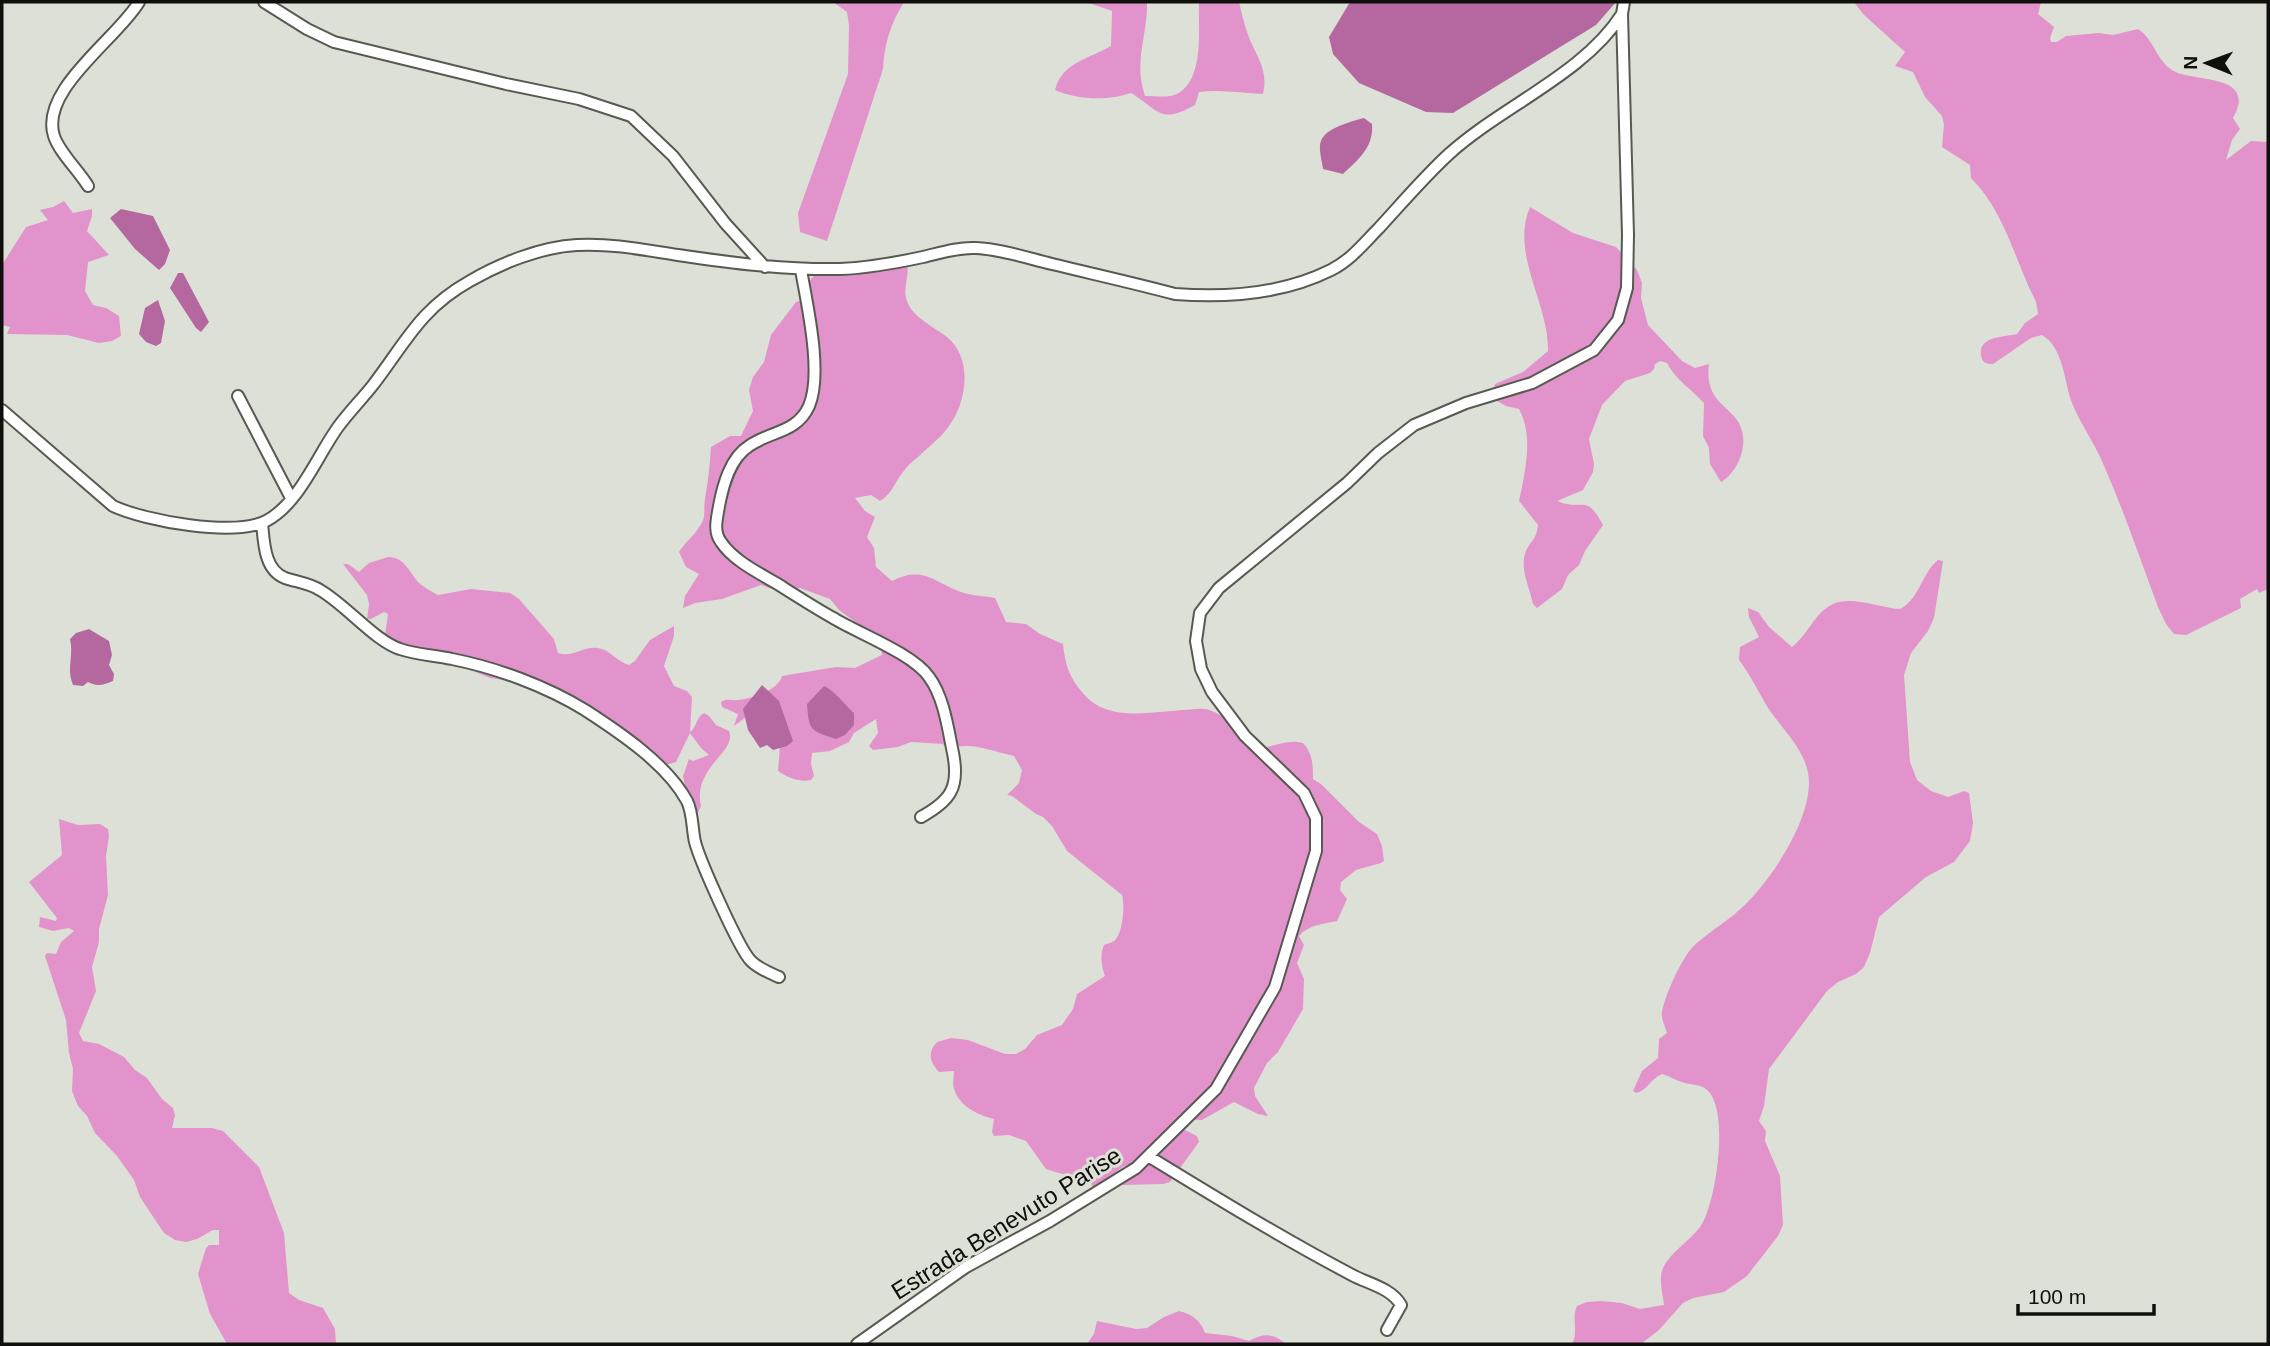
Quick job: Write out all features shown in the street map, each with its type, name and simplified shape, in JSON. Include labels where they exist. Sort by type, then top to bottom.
[{"type":"street","points":[[88,186],[54,137],[55,111],[67,86],[87,61],[123,25],[139,2]]},
{"type":"street","points":[[264,2],[307,29],[334,42],[506,85],[579,99],[631,116],[673,156],[725,223],[765,267]]},
{"type":"street","points":[[2,410],[113,506],[133,515],[212,527],[262,523],[285,507],[338,427],[423,316],[441,299],[498,267],[531,254],[574,245],[612,245],[801,270],[892,264],[975,247],[1175,294],[1235,295],[1268,290],[1314,278],[1351,257],[1448,155],[1478,130],[1598,45],[1623,8]]},
{"type":"street","name":"Estrada Benevuto Parise","points":[[857,1344],[966,1267],[1050,1221],[1136,1168],[1216,1089],[1275,988],[1316,851],[1316,818],[1304,793],[1245,736],[1212,692],[1200,669],[1196,641],[1200,613],[1219,588],[1414,425],[1466,403],[1532,383],[1594,350],[1618,320],[1627,288],[1628,235],[1623,8]]},
{"type":"street","points":[[801,270],[812,336],[814,381],[810,403],[794,426],[748,446],[734,460],[722,488],[716,527],[719,540],[728,551],[752,569],[913,662],[929,677],[948,729],[954,759],[953,785],[949,797],[921,817]]},
{"type":"street","points":[[238,396],[291,498]]},
{"type":"street","points":[[262,523],[265,549],[270,566],[276,573],[318,589],[345,607],[384,641],[399,649],[452,659],[499,672],[582,709],[625,737],[668,775],[690,807],[696,844],[738,940],[749,959],[779,977]]},
{"type":"street","points":[[1148,1156],[1278,1235],[1368,1284],[1394,1294],[1401,1305],[1387,1330]]},
{"type":"shaded area","points":[[833,2],[904,2],[889,34],[883,69],[827,241],[800,232],[798,213],[848,74],[847,12]]},
{"type":"shaded area","points":[[1086,2],[1147,2],[1140,71],[1145,96],[1170,96],[1186,87],[1196,65],[1199,2],[1239,2],[1263,73],[1263,94],[1199,92],[1195,105],[1174,114],[1167,114],[1154,110],[1131,93],[1093,98],[1073,96],[1055,90],[1070,67],[1111,46],[1112,11]]},
{"type":"shaded area","points":[[1350,2],[1616,2],[1596,25],[1453,113],[1426,112],[1359,83],[1333,54],[1329,37]]},
{"type":"shaded area","points":[[1854,2],[2041,2],[2038,14],[2054,27],[2051,42],[2057,42],[2066,36],[2099,33],[2113,35],[2138,29],[2172,70],[2219,82],[2230,86],[2237,93],[2239,103],[2233,118],[2240,129],[2232,140],[2226,160],[2251,141],[2268,142],[2268,589],[2259,593],[2257,589],[2240,599],[2241,608],[2186,635],[2174,634],[2158,607],[2102,461],[2072,403],[2055,348],[2042,335],[2031,338],[1993,364],[1982,360],[1981,349],[1984,344],[1993,338],[2017,334],[2025,323],[2038,314],[2036,302],[2001,221],[1983,191],[1971,178],[1970,165],[1942,147],[1942,116],[1925,97],[1913,72],[1895,66],[1905,52],[1863,14]]},
{"type":"shaded area","points":[[1364,118],[1372,124],[1372,132],[1368,146],[1360,158],[1343,174],[1323,169],[1320,147],[1324,136],[1340,126]]},
{"type":"shaded area","points":[[64,201],[73,213],[92,209],[87,231],[109,255],[88,262],[85,291],[93,305],[106,308],[119,316],[121,336],[112,341],[99,343],[67,335],[7,334],[10,327],[2,325],[2,265],[26,227],[48,220],[40,210]]},
{"type":"shaded area","points":[[1530,207],[1573,233],[1616,247],[1637,270],[1642,283],[1641,298],[1648,325],[1682,361],[1695,368],[1709,364],[1712,391],[1737,420],[1743,436],[1738,462],[1721,482],[1710,464],[1709,448],[1703,436],[1704,403],[1667,363],[1660,361],[1650,373],[1625,381],[1602,405],[1589,439],[1593,472],[1583,490],[1557,501],[1588,506],[1603,525],[1579,565],[1568,575],[1562,589],[1537,608],[1533,604],[1526,579],[1524,560],[1538,525],[1519,501],[1527,454],[1524,420],[1519,409],[1506,406],[1492,398],[1495,384],[1523,372],[1548,351],[1543,315],[1527,261],[1525,225]]},
{"type":"shaded area","points":[[121,209],[153,216],[170,250],[165,264],[159,270],[135,249],[110,218]]},
{"type":"shaded area","points":[[907,264],[907,301],[918,317],[956,346],[961,357],[965,382],[959,408],[953,420],[940,437],[906,468],[888,495],[880,501],[871,495],[855,498],[865,511],[875,517],[867,537],[874,548],[876,567],[892,581],[903,576],[920,575],[965,593],[995,598],[1006,622],[1026,624],[1040,634],[1063,644],[1066,664],[1074,681],[1092,702],[1103,708],[1129,713],[1204,709],[1225,719],[1255,748],[1291,742],[1303,743],[1311,756],[1313,779],[1359,822],[1377,834],[1382,846],[1384,861],[1356,870],[1341,882],[1340,890],[1347,899],[1337,921],[1311,927],[1299,936],[1304,945],[1297,963],[1304,979],[1303,1009],[1278,1052],[1267,1063],[1254,1088],[1255,1096],[1268,1116],[1234,1102],[1202,1120],[1179,1119],[1179,1127],[1197,1136],[1199,1142],[1170,1182],[1163,1184],[1123,1185],[1122,1182],[1137,1165],[1131,1165],[1122,1168],[1096,1192],[1087,1196],[1093,1188],[1091,1183],[1046,1169],[1026,1141],[1009,1135],[994,1136],[994,1119],[976,1112],[956,1095],[954,1071],[939,1072],[933,1065],[931,1054],[937,1042],[951,1038],[968,1040],[1005,1054],[1016,1054],[1025,1049],[1037,1035],[1062,1025],[1073,1009],[1077,994],[1105,976],[1102,960],[1104,945],[1114,941],[1122,925],[1122,895],[1067,851],[1052,826],[1043,817],[1007,795],[1019,783],[1022,770],[1014,756],[973,746],[947,749],[943,744],[911,742],[898,747],[873,750],[869,746],[878,733],[876,719],[854,733],[849,742],[830,751],[812,753],[814,776],[811,780],[789,777],[778,771],[780,746],[754,711],[734,726],[738,714],[722,707],[721,702],[757,696],[776,686],[782,676],[836,667],[855,668],[882,655],[880,639],[840,611],[830,599],[800,588],[772,589],[761,585],[722,599],[695,603],[683,608],[685,596],[699,574],[686,567],[679,552],[698,530],[703,519],[711,447],[730,436],[741,436],[753,411],[749,390],[753,377],[764,362],[771,335],[796,302],[804,300],[809,282],[816,274]]},
{"type":"shaded area","points":[[178,273],[183,273],[209,322],[201,332],[170,288]]},
{"type":"shaded area","points":[[158,300],[165,321],[161,343],[156,346],[146,342],[139,334],[145,308]]},
{"type":"shaded area","points":[[388,557],[402,562],[418,582],[438,595],[471,589],[510,593],[519,599],[554,639],[558,653],[568,654],[598,648],[629,665],[650,640],[674,626],[674,636],[664,666],[674,686],[687,691],[692,697],[690,732],[704,713],[716,725],[729,731],[730,739],[703,781],[700,792],[701,806],[695,819],[691,814],[683,776],[689,759],[693,761],[709,755],[690,733],[676,762],[659,765],[547,688],[530,689],[511,681],[490,678],[447,660],[414,652],[385,636],[388,614],[384,612],[367,619],[367,595],[343,564],[348,564],[359,572],[369,563]]},
{"type":"shaded area","points":[[1938,560],[1943,561],[1934,618],[1928,631],[1911,653],[1904,675],[1910,762],[1917,780],[1931,791],[1948,797],[1964,791],[1969,793],[1973,823],[1970,841],[1954,862],[1926,877],[1879,917],[1864,967],[1827,991],[1769,1069],[1759,1121],[1766,1131],[1765,1141],[1780,1176],[1783,1225],[1778,1236],[1747,1276],[1724,1292],[1693,1298],[1683,1303],[1659,1330],[1641,1344],[1572,1344],[1577,1306],[1601,1301],[1622,1303],[1640,1309],[1664,1305],[1661,1282],[1663,1268],[1702,1224],[1712,1196],[1718,1156],[1718,1116],[1714,1101],[1705,1088],[1662,1074],[1640,1092],[1633,1091],[1642,1071],[1658,1058],[1659,1039],[1667,1033],[1662,1012],[1672,982],[1684,959],[1697,943],[1737,912],[1762,885],[1787,849],[1805,809],[1809,790],[1808,773],[1801,753],[1769,710],[1739,660],[1740,647],[1759,637],[1749,617],[1748,608],[1758,612],[1769,627],[1792,647],[1821,613],[1833,604],[1852,601],[1902,608],[1913,598],[1928,571]]},
{"type":"shaded area","points":[[89,629],[109,641],[112,655],[109,665],[114,674],[113,681],[100,685],[88,682],[83,686],[73,685],[70,673],[70,639],[76,633]]},
{"type":"shaded area","points":[[762,685],[779,701],[793,741],[773,750],[767,745],[760,748],[748,730],[743,709]]},
{"type":"shaded area","points":[[824,686],[854,713],[854,725],[845,735],[836,739],[821,734],[810,724],[807,704]]},
{"type":"shaded area","points":[[59,819],[78,825],[100,824],[108,829],[109,836],[106,856],[108,895],[92,967],[96,991],[79,1033],[83,1041],[99,1044],[124,1057],[135,1070],[147,1078],[162,1099],[173,1108],[175,1115],[172,1128],[212,1128],[223,1131],[259,1167],[284,1233],[289,1293],[299,1300],[323,1308],[335,1329],[336,1344],[227,1344],[210,1314],[198,1274],[206,1248],[209,1245],[219,1245],[219,1230],[186,1242],[175,1240],[164,1233],[140,1197],[134,1180],[117,1156],[95,1133],[87,1116],[78,1106],[72,1091],[73,1069],[66,1020],[45,956],[47,953],[56,954],[61,942],[74,931],[69,928],[53,931],[39,927],[40,917],[56,921],[57,918],[29,882],[62,855]]},
{"type":"shaded area","points":[[1179,1311],[1195,1319],[1205,1333],[1249,1341],[1268,1335],[1286,1344],[1087,1344],[1094,1334],[1097,1321],[1136,1329],[1147,1328]]}]
